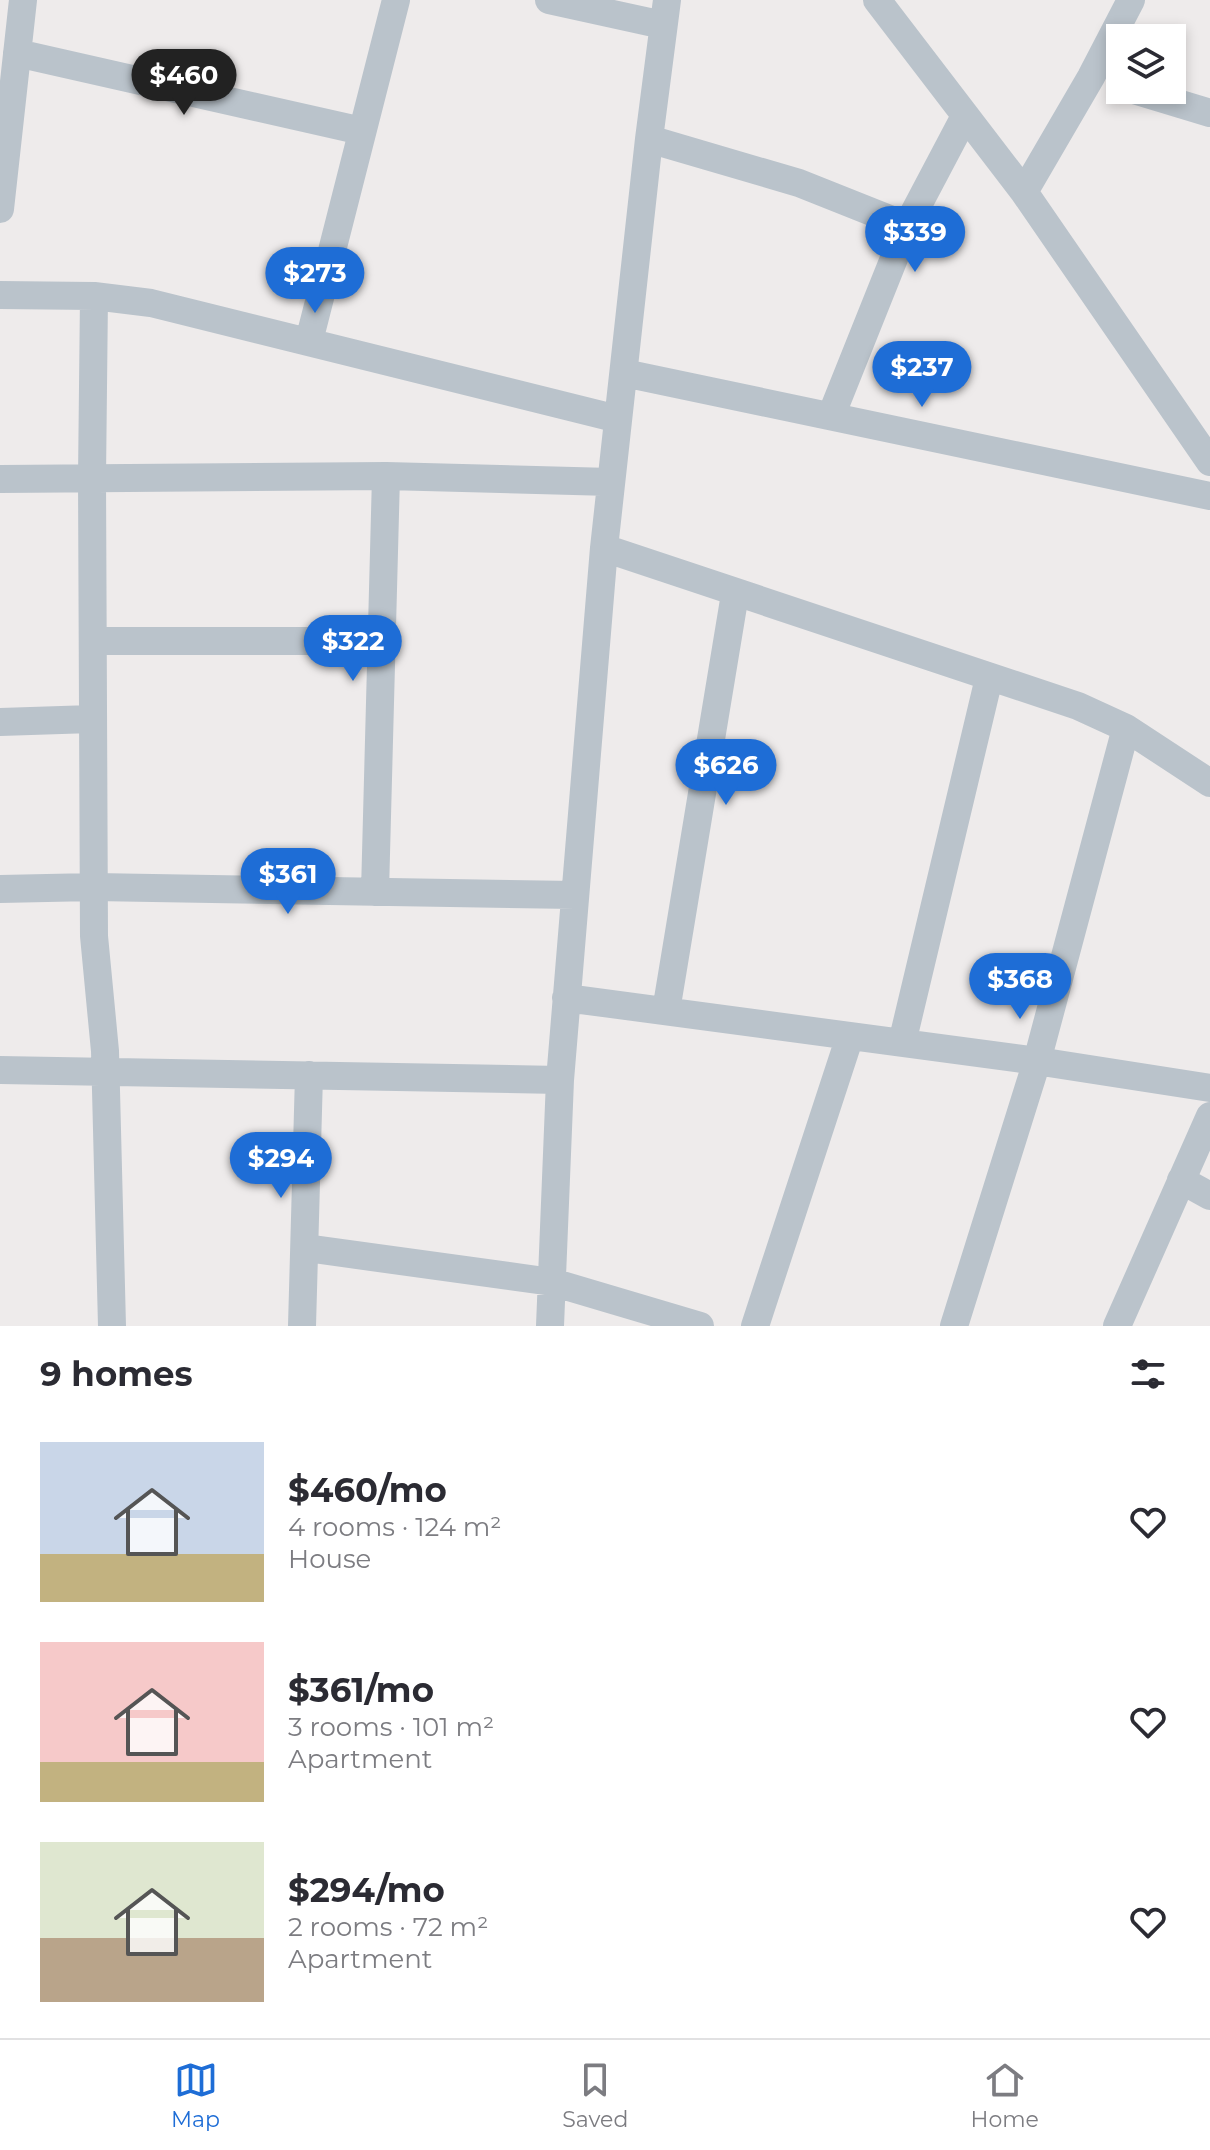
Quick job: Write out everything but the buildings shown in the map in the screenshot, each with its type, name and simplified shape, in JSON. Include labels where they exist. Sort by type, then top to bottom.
[{"type":"street","points":[[0,209],[23,0]]},
{"type":"street","points":[[309,341],[396,0]]},
{"type":"street","points":[[549,0],[665,13],[604,548],[560,1080],[550,1326]]},
{"type":"street","points":[[877,0],[1024,192],[1210,462]]},
{"type":"street","points":[[1024,192],[1091,77],[1131,0]]},
{"type":"street","points":[[17,53],[362,131]]},
{"type":"street","points":[[1091,77],[1106,82]]},
{"type":"street","points":[[1180,104],[1210,113]]},
{"type":"street","points":[[831,416],[907,226],[965,116]]},
{"type":"street","points":[[649,139],[799,183],[907,226]]},
{"type":"street","points":[[0,295],[94,296],[151,303],[618,419]]},
{"type":"street","points":[[94,296],[94,936],[105,1073],[112,1326]]},
{"type":"street","points":[[624,373],[1210,496]]},
{"type":"street","points":[[375,892],[386,476]]},
{"type":"street","points":[[0,479],[386,476],[611,482]]},
{"type":"street","points":[[604,548],[1078,706],[1126,728],[1210,783]]},
{"type":"street","points":[[666,1011],[735,594]]},
{"type":"street","points":[[93,641],[380,641]]},
{"type":"street","points":[[902,1043],[989,678]]},
{"type":"street","points":[[0,722],[92,719]]},
{"type":"street","points":[[954,1326],[1037,1061],[1126,728]]},
{"type":"street","points":[[0,889],[94,887],[575,895]]},
{"type":"street","points":[[566,998],[1037,1061],[1210,1088]]},
{"type":"street","points":[[755,1326],[850,1036]]},
{"type":"street","points":[[0,1070],[560,1080]]},
{"type":"street","points":[[302,1326],[309,1075]]},
{"type":"street","points":[[1117,1326],[1210,1116]]},
{"type":"street","points":[[1181,1180],[1210,1196]]},
{"type":"street","points":[[306,1248],[552,1282],[700,1326]]}]
